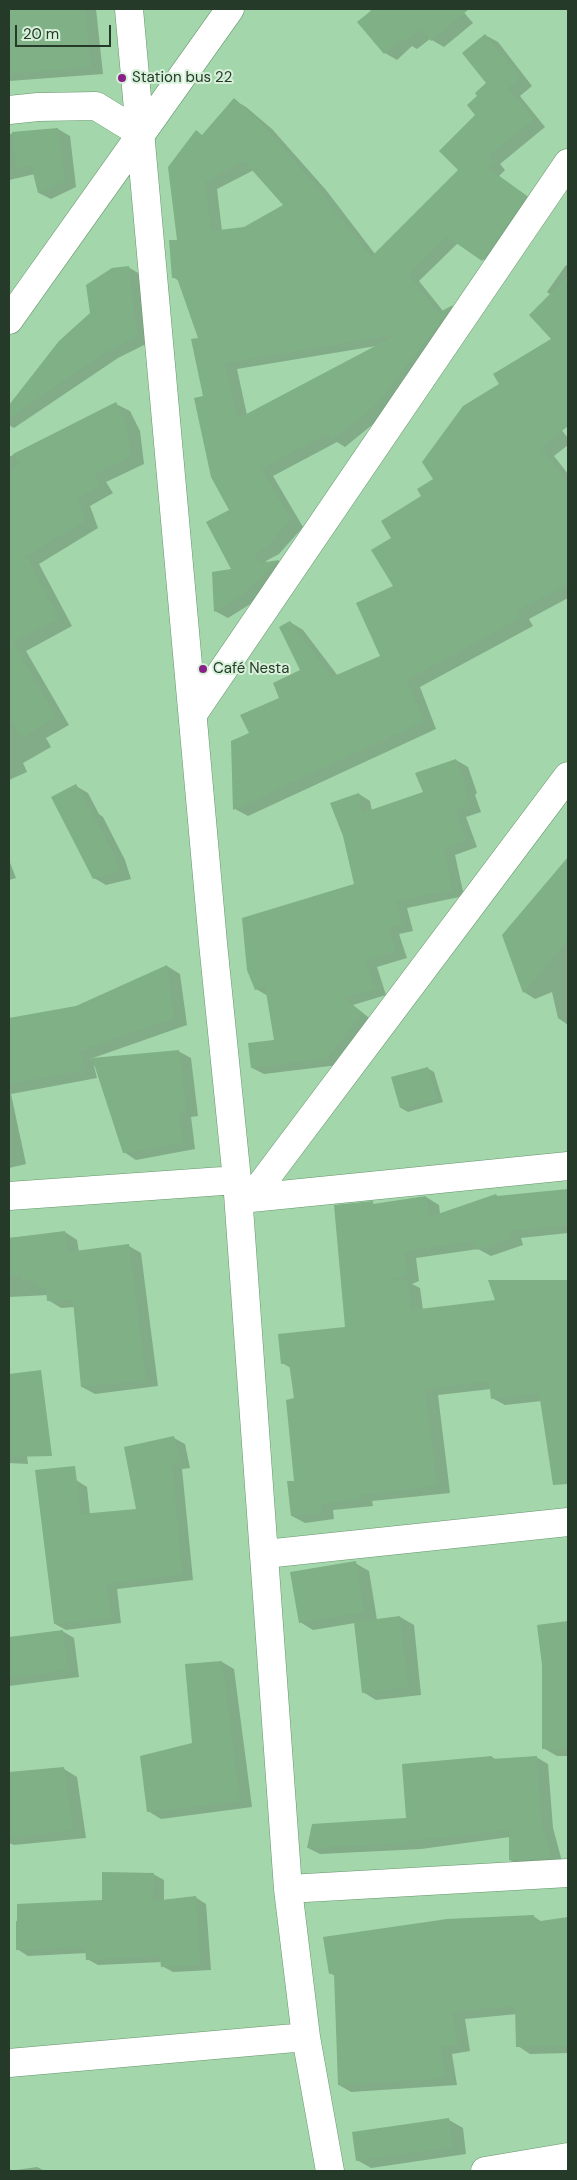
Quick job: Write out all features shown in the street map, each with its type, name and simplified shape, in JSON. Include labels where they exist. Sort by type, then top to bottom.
[{"type":"street","points":[[129,9],[193,714],[244,1189],[265,1554],[288,1889],[306,2037],[330,2171]]},
{"type":"street","points":[[9,320],[140,133],[230,9]]},
{"type":"street","points":[[9,110],[38,107],[96,106],[140,133]]},
{"type":"street","points":[[193,714],[568,163]]},
{"type":"street","points":[[244,1189],[568,776]]},
{"type":"street","points":[[9,1196],[244,1189],[568,1166]]},
{"type":"street","points":[[265,1554],[568,1522]]},
{"type":"street","points":[[288,1889],[568,1873]]},
{"type":"street","points":[[9,2062],[306,2037]]},
{"type":"street","points":[[486,2171],[568,2156]]},
{"type":"building","points":[[9,9],[85,9],[91,67],[9,74]]},
{"type":"building","points":[[373,9],[469,9],[431,41],[421,29],[404,43],[401,39],[384,54],[357,22]]},
{"type":"building","points":[[485,34],[521,78],[508,88],[534,119],[488,156],[494,162],[488,168],[527,196],[482,261],[446,236],[408,274],[438,313],[453,305],[377,404],[332,440],[326,434],[261,469],[291,519],[267,547],[255,554],[260,563],[279,560],[240,597],[214,612],[212,572],[231,569],[206,522],[229,510],[211,477],[194,398],[203,396],[191,339],[198,338],[177,278],[172,278],[169,240],[177,240],[168,167],[196,130],[202,135],[234,98],[259,121],[313,182],[371,257],[458,170],[439,151],[475,115],[467,105],[477,96],[475,93],[486,83],[462,53]],"holes":[[[244,161],[283,205],[244,227],[211,231],[205,182]],[[398,334],[237,419],[225,363]]]},
{"type":"building","points":[[58,128],[65,181],[38,193],[31,165],[16,169],[12,132]]},
{"type":"building","points":[[129,266],[137,337],[106,352],[9,418],[9,405],[59,341],[90,313],[86,285],[112,268]]},
{"type":"building","points":[[568,276],[568,426],[541,448],[568,482],[568,584],[516,611],[520,618],[407,680],[424,721],[233,810],[231,741],[249,733],[240,715],[279,698],[273,683],[300,670],[279,627],[290,621],[332,677],[380,656],[356,603],[393,586],[371,550],[391,538],[381,521],[421,496],[417,489],[433,479],[422,462],[463,406],[499,384],[493,374],[551,339],[529,315]]},
{"type":"building","points":[[116,402],[126,422],[131,457],[94,474],[100,485],[77,499],[86,520],[26,556],[59,618],[13,643],[56,717],[22,738],[9,715],[9,472],[20,464],[13,454]]},
{"type":"building","points":[[456,759],[466,787],[464,788],[469,805],[455,811],[466,840],[444,848],[452,890],[396,901],[402,924],[388,928],[396,951],[366,961],[375,989],[343,998],[363,1013],[326,1059],[251,1068],[248,1043],[274,1040],[265,986],[255,990],[247,970],[242,918],[354,884],[343,836],[330,803],[359,793],[362,813],[423,792],[415,773]]},
{"type":"building","points":[[76,784],[113,852],[119,872],[93,879],[51,797]]},
{"type":"building","points":[[568,857],[568,939],[523,993],[502,935]]},
{"type":"building","points":[[167,965],[174,1018],[80,1051],[84,1070],[9,1084],[9,1018],[76,1006]]},
{"type":"building","points":[[179,1050],[186,1110],[179,1111],[183,1143],[123,1153],[92,1058]]},
{"type":"building","points":[[428,1067],[437,1099],[400,1108],[391,1077]]},
{"type":"building","points":[[568,1189],[568,1225],[509,1231],[511,1238],[477,1250],[474,1241],[404,1251],[407,1274],[392,1280],[408,1280],[411,1310],[495,1300],[488,1280],[568,1280],[568,1484],[553,1485],[539,1393],[491,1399],[489,1381],[425,1389],[437,1486],[360,1495],[361,1499],[321,1504],[322,1513],[291,1516],[287,1481],[294,1481],[286,1400],[294,1398],[289,1363],[281,1364],[278,1334],[345,1327],[334,1205],[373,1201],[373,1204],[426,1196],[429,1217],[496,1194],[497,1196]]},
{"type":"building","points":[[65,1231],[67,1252],[129,1244],[146,1380],[81,1387],[73,1300],[47,1301],[46,1288],[39,1288],[39,1284],[35,1284],[35,1279],[22,1281],[21,1275],[9,1276],[9,1238]]},
{"type":"building","points":[[41,1370],[52,1456],[9,1457],[9,1374]]},
{"type":"building","points":[[174,1436],[180,1462],[172,1463],[182,1574],[106,1584],[111,1618],[54,1624],[35,1470],[75,1466],[81,1514],[136,1509],[124,1447]]},
{"type":"building","points":[[356,1561],[364,1612],[299,1623],[290,1572]]},
{"type":"building","points":[[400,1616],[408,1687],[362,1693],[354,1622]]},
{"type":"building","points":[[568,1621],[568,1749],[542,1749],[542,1665],[537,1625]]},
{"type":"building","points":[[63,1630],[68,1670],[9,1678],[9,1637]]},
{"type":"building","points":[[222,1661],[240,1801],[147,1812],[140,1756],[192,1743],[185,1664]]},
{"type":"building","points":[[492,1756],[492,1759],[537,1756],[541,1821],[551,1858],[509,1860],[509,1830],[409,1841],[409,1843],[307,1848],[312,1824],[406,1818],[402,1764]]},
{"type":"building","points":[[64,1767],[73,1830],[9,1838],[9,1772]]},
{"type":"building","points":[[102,1872],[154,1873],[153,1901],[196,1896],[200,1965],[161,1967],[160,1956],[86,1960],[85,1947],[16,1950],[17,1904],[102,1900]]},
{"type":"building","points":[[534,1915],[534,1922],[568,1917],[568,2046],[516,2047],[515,2006],[452,2012],[458,2044],[440,2047],[445,2078],[338,2085],[334,1973],[329,1974],[323,1937],[447,1919]]},
{"type":"building","points":[[449,2118],[453,2147],[356,2161],[352,2132]]},
{"type":"place","name":"Station bus 22","points":[[122,78]]},
{"type":"place","name":"Café Nesta","points":[[203,669]]}]
